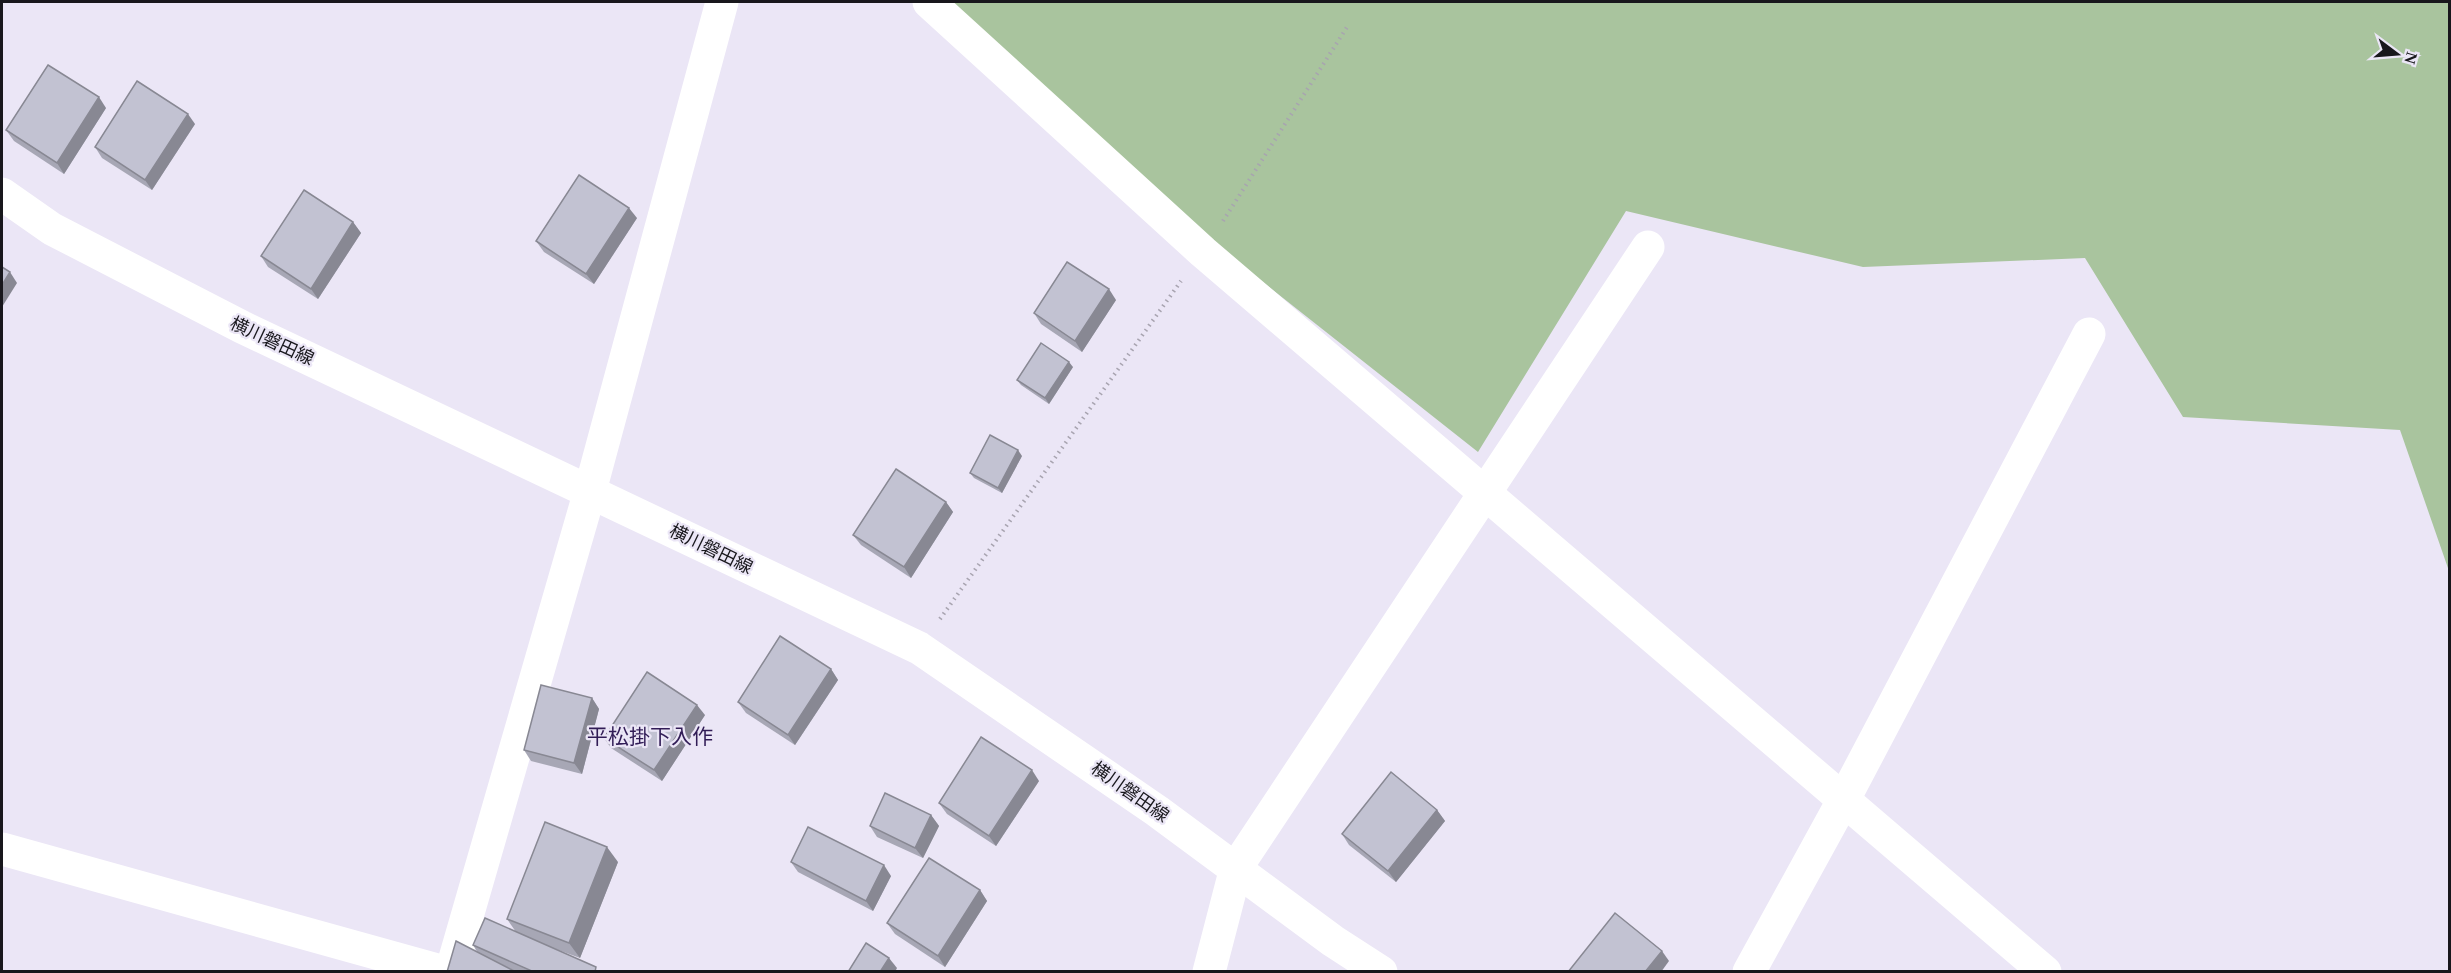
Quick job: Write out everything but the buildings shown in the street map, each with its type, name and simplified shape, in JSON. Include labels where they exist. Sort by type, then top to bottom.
[{"type":"street","points":[[451,972],[590,491],[722,2]]},
{"type":"street","points":[[929,2],[1203,252],[2045,972]]},
{"type":"street","name":"横川磐田線","points":[[2,194],[52,229],[242,327],[919,648],[1055,739],[1333,940],[1381,972]]},
{"type":"street","points":[[1209,972],[1236,868],[1648,247]]},
{"type":"street","points":[[1749,972],[1844,799],[2089,334]]},
{"type":"street","points":[[2,849],[444,972]]},
{"type":"path","points":[[919,648],[1203,252],[1349,24]]},
{"type":"green space","points":[[939,2],[2449,2],[2449,571],[2400,430],[2183,417],[2085,258],[1863,267],[1626,211],[1478,452],[1064,125]]},
{"type":"district","name":"平松掛下入作","points":[[650,737]]}]
